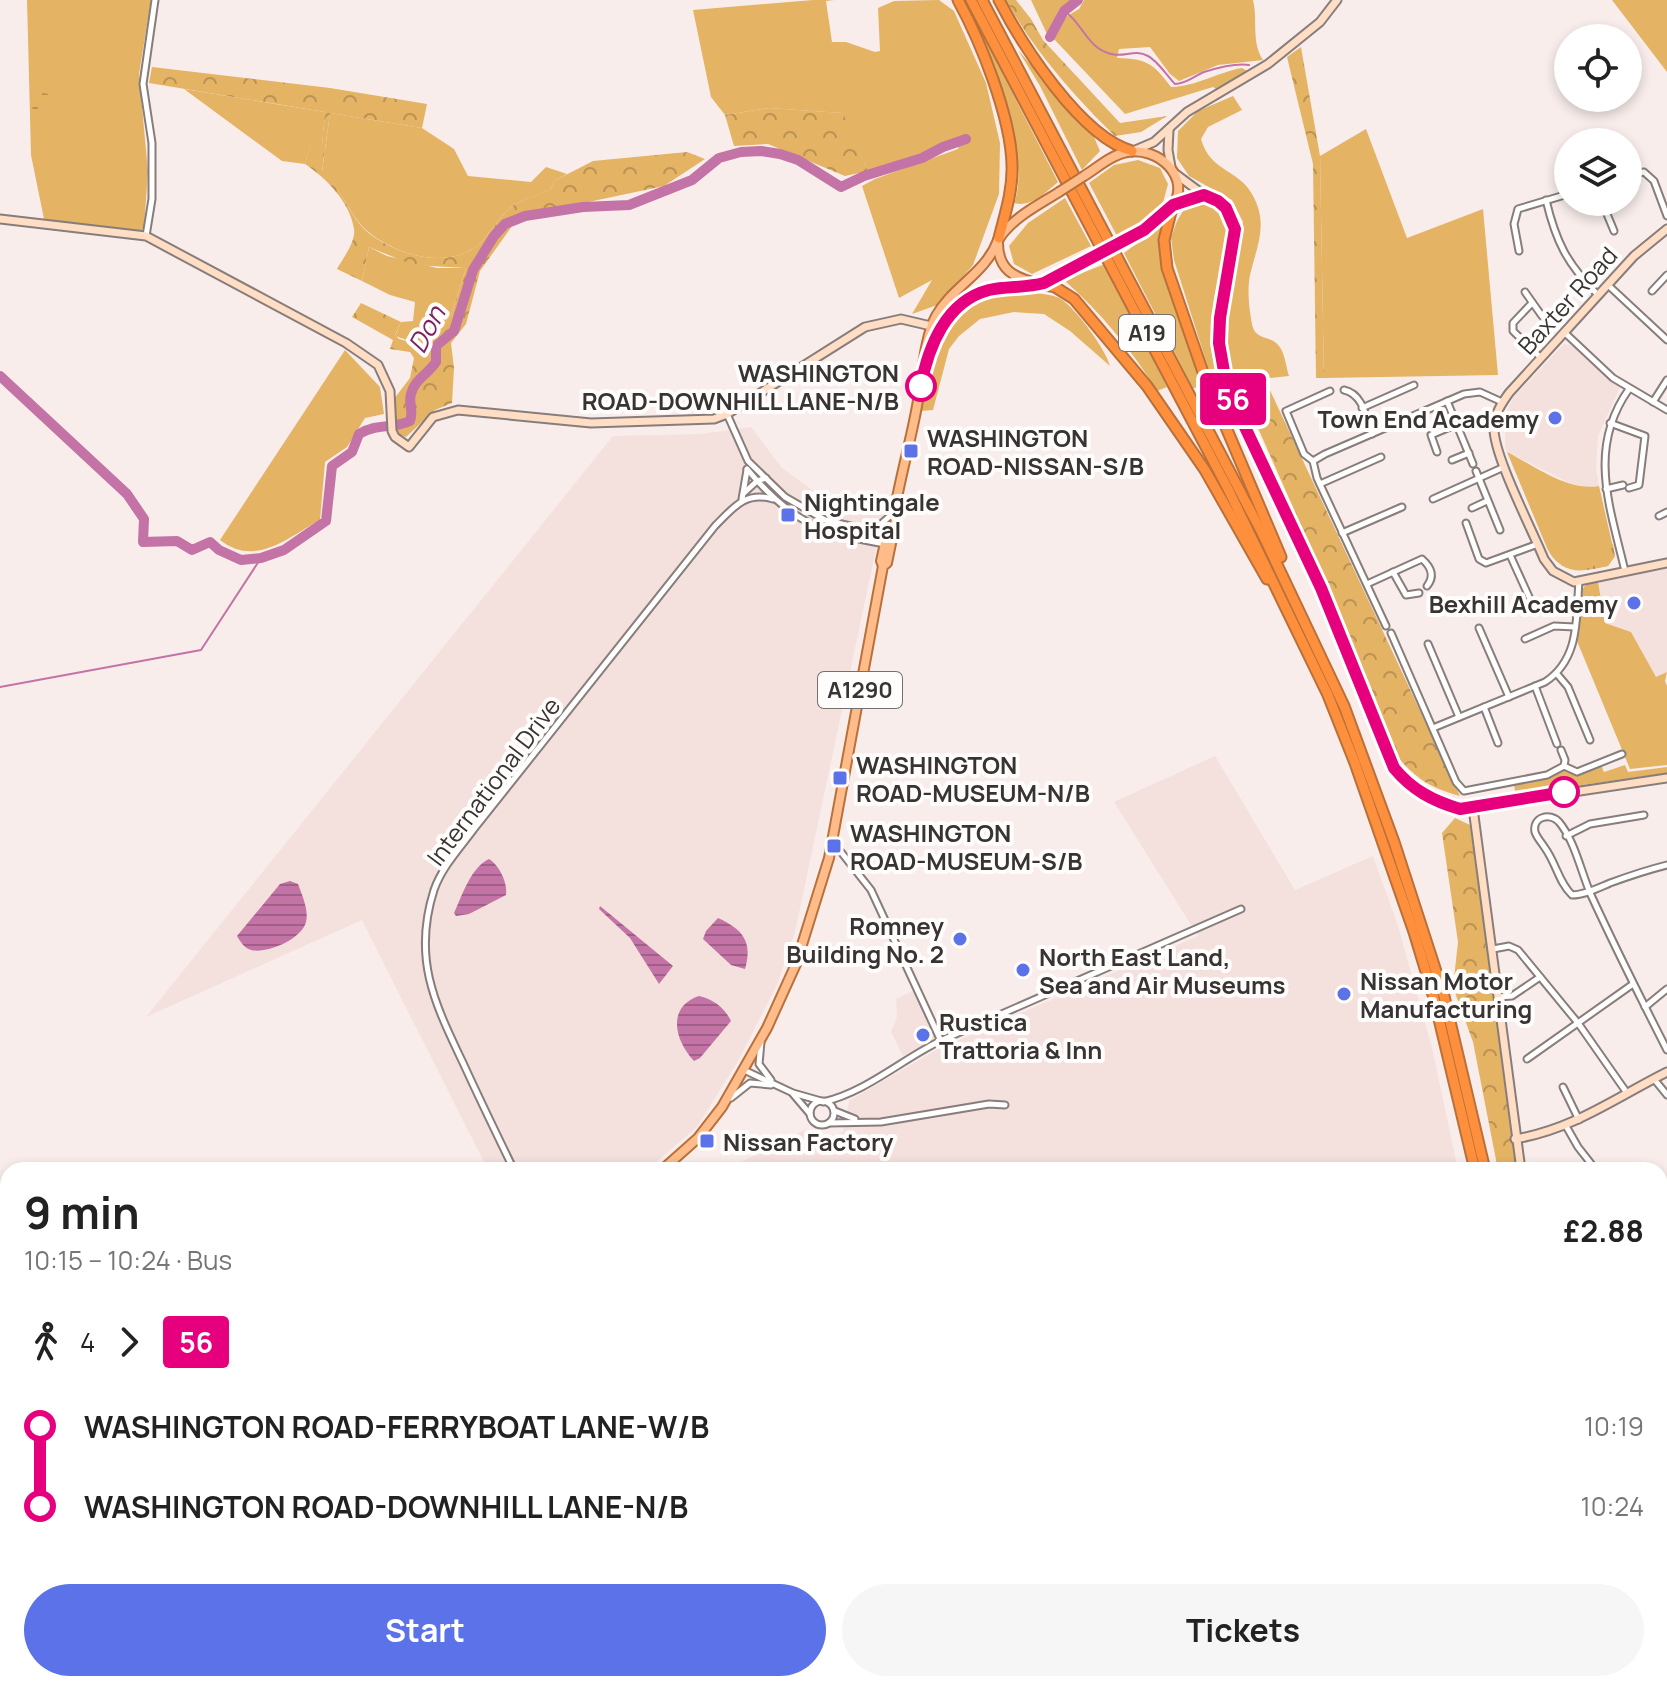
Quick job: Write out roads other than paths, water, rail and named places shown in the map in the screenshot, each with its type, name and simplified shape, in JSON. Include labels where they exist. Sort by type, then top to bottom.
[{"type":"highway","points":[[958,0],[975,34],[993,83],[1011,156],[1010,196],[998,239]]},
{"type":"highway","name":"A19","points":[[971,0],[1228,489],[1317,669],[1355,763],[1414,932],[1434,998],[1473,1162]]},
{"type":"highway","name":"A19","points":[[983,0],[1232,474],[1309,629],[1360,744],[1444,996],[1483,1162]]},
{"type":"highway","points":[[999,0],[1031,56],[1081,115],[1108,141],[1132,151]]},
{"type":"highway","points":[[1173,206],[1163,246],[1170,280],[1210,392],[1309,629]]},
{"type":"highway","points":[[1039,284],[1055,287],[1074,299],[1147,386],[1205,470],[1317,669]]},
{"type":"main road","name":"A1290","points":[[889,540],[891,515],[926,357],[926,342],[939,312],[958,288],[988,261],[998,239],[1016,220],[1118,155],[1132,151]]},
{"type":"main road","points":[[1132,151],[1155,154],[1173,171],[1177,187],[1173,206]]},
{"type":"main road","name":"A1290","points":[[926,357],[944,323],[965,301],[987,291],[1039,284],[1094,258],[1152,225],[1173,206]]},
{"type":"main road","points":[[998,239],[1000,258],[1007,271],[1018,279],[1039,284]]},
{"type":"main road","name":"A1290","points":[[671,1162],[698,1138],[722,1107],[763,1034],[796,964],[829,858],[883,566],[881,561],[897,514],[896,503]]},
{"type":"street","points":[[146,236],[152,199],[152,143],[143,84],[155,0]]},
{"type":"street","points":[[1132,151],[1154,142],[1187,112],[1268,64],[1320,22],[1337,0]]},
{"type":"street","points":[[1169,130],[1168,150],[1173,171],[1226,208],[1235,229],[1220,318],[1219,343],[1230,391],[1321,588],[1386,755],[1394,768],[1414,789],[1460,809],[1667,778]]},
{"type":"street","points":[[1642,172],[1651,176],[1667,216]]},
{"type":"street","points":[[1173,206],[1204,195]]},
{"type":"street","points":[[1519,251],[1514,224],[1518,209],[1554,198]]},
{"type":"street","points":[[1546,200],[1564,255],[1598,295]]},
{"type":"street","points":[[1608,216],[1614,231]]},
{"type":"street","points":[[0,219],[146,236],[346,343],[378,365],[390,391],[392,431],[409,447],[433,417],[458,410],[591,423],[714,419],[727,414],[865,327],[901,319],[931,326]]},
{"type":"street","name":"Baxter Road","points":[[1502,402],[1634,256],[1665,234]]},
{"type":"street","points":[[1652,291],[1667,275]]},
{"type":"street","points":[[1608,285],[1667,340]]},
{"type":"street","points":[[1525,292],[1542,316]]},
{"type":"street","points":[[1532,303],[1513,323],[1513,331],[1541,358]]},
{"type":"street","points":[[1564,332],[1596,364],[1629,389],[1667,410]]},
{"type":"street","points":[[1653,402],[1667,380]]},
{"type":"street","points":[[1362,408],[1414,385]]},
{"type":"street","points":[[1625,571],[1606,489],[1604,452],[1610,423],[1629,389]]},
{"type":"street","points":[[1344,390],[1358,397],[1372,434]]},
{"type":"street","points":[[1330,391],[1286,411],[1304,454],[1313,461],[1320,484],[1386,626]]},
{"type":"street","points":[[1313,461],[1447,401],[1480,392],[1502,402],[1496,415],[1495,439],[1544,559],[1553,571],[1562,578],[1579,581],[1667,563]]},
{"type":"street","points":[[1447,401],[1473,464]]},
{"type":"street","points":[[727,414],[748,461],[785,497],[814,515],[862,528],[889,540]]},
{"type":"street","points":[[1606,489],[1639,485],[1645,436],[1610,423]]},
{"type":"street","points":[[1437,452],[1431,435],[1457,424]]},
{"type":"street","points":[[1452,460],[1469,453]]},
{"type":"street","points":[[1320,484],[1381,457]]},
{"type":"street","points":[[747,495],[748,461]]},
{"type":"street","points":[[1433,499],[1505,467]]},
{"type":"street","name":"International Drive","points":[[747,469],[773,499],[798,518],[841,536],[889,540]]},
{"type":"street","points":[[1476,471],[1500,530]]},
{"type":"street","name":"International Drive","points":[[510,1162],[434,1001],[425,961],[435,889],[445,869],[474,829],[715,526],[766,478]]},
{"type":"street","name":"International Drive","points":[[747,495],[773,499]]},
{"type":"street","points":[[1472,508],[1487,501]]},
{"type":"street","points":[[1342,533],[1402,507]]},
{"type":"street","points":[[1659,516],[1667,512]]},
{"type":"street","points":[[862,528],[881,524],[891,515]]},
{"type":"street","points":[[1466,523],[1479,559],[1486,563],[1538,544]]},
{"type":"street","points":[[1510,555],[1535,610]]},
{"type":"street","points":[[1367,584],[1422,559],[1432,574],[1427,586]]},
{"type":"street","points":[[1393,572],[1406,595],[1419,593]]},
{"type":"street","points":[[1433,728],[1557,674],[1573,650],[1579,581]]},
{"type":"street","points":[[1525,639],[1554,626],[1575,627]]},
{"type":"street","points":[[1479,628],[1509,697]]},
{"type":"street","points":[[1391,633],[1456,782],[1464,791],[1547,775],[1564,766]]},
{"type":"street","points":[[1428,644],[1459,717]]},
{"type":"street","points":[[1557,674],[1568,687],[1590,740]]},
{"type":"street","points":[[1535,686],[1564,766]]},
{"type":"street","points":[[1484,707],[1498,743]]},
{"type":"street","points":[[1564,766],[1577,772],[1622,754]]},
{"type":"street","points":[[1473,808],[1519,1162]]},
{"type":"street","points":[[1566,836],[1598,822],[1644,815]]},
{"type":"street","points":[[1667,865],[1589,891],[1572,895],[1565,888],[1556,865],[1537,836],[1536,823],[1544,817],[1556,818],[1566,836],[1589,891],[1633,984],[1667,1050]]},
{"type":"street","points":[[841,852],[871,890],[941,1041]]},
{"type":"street","points":[[811,1116],[814,1105],[839,1098],[941,1041],[1241,909]]},
{"type":"street","points":[[1493,949],[1509,946],[1518,950],[1578,1023],[1627,1094]]},
{"type":"street","points":[[1499,997],[1512,996],[1540,977]]},
{"type":"street","points":[[1527,1059],[1633,984]]},
{"type":"street","points":[[1645,1007],[1667,989]]},
{"type":"street","points":[[763,1034],[759,1064],[777,1086]]},
{"type":"street","points":[[744,1070],[793,1093],[830,1103],[834,1110],[864,1122]]},
{"type":"street","points":[[1515,1139],[1579,1121],[1667,1072]]},
{"type":"street","points":[[1654,1079],[1667,1095]]},
{"type":"street","points":[[722,1107],[747,1084],[777,1086]]},
{"type":"street","points":[[1563,1087],[1579,1121]]},
{"type":"street","points":[[793,1093],[817,1123],[887,1122],[989,1104],[1005,1105]]},
{"type":"street","points":[[829,1123],[839,1098]]},
{"type":"street","points":[[1566,1126],[1590,1162]]},
{"type":"waterway","name":"Don","points":[[1050,37],[1064,11],[1078,0]]},
{"type":"waterway","points":[[1064,11],[1098,48],[1119,55],[1136,53],[1148,56],[1175,84],[1215,69],[1249,65]]},
{"type":"waterway","name":"Don","points":[[0,376],[127,494],[144,519],[143,542],[177,541],[192,550],[210,542],[241,560],[261,558],[284,550],[326,521],[332,466],[352,452],[359,434],[372,428],[410,421],[413,389],[436,362],[436,346],[454,331],[473,270],[505,224],[525,216],[583,207],[629,205],[692,180],[719,158],[741,152],[761,151],[798,160],[841,187],[966,139]]},
{"type":"waterway","points":[[0,687],[201,650],[261,558]]},
{"type":"place","name":"WASHINGTON ROAD-DOWNHILL LANE-N/B","points":[[921,386]]},
{"type":"place","name":"Town End Academy","points":[[1555,418]]},
{"type":"place","name":"WASHINGTON ROAD-NISSAN-S/B","points":[[911,451]]},
{"type":"place","name":"Nightingale Hospital","points":[[788,515]]},
{"type":"place","name":"Bexhill Academy","points":[[1634,603]]},
{"type":"place","name":"WASHINGTON ROAD-MUSEUM-N/B","points":[[840,778]]},
{"type":"place","name":"WASHINGTON ROAD-MUSEUM-S/B","points":[[834,846]]},
{"type":"place","name":"Romney Building No. 2","points":[[960,939]]},
{"type":"place","name":"North East Land, Sea and Air Museums","points":[[1023,970]]},
{"type":"place","name":"Nissan Motor Manufacturing","points":[[1344,994]]},
{"type":"place","name":"Rustica Trattoria & Inn","points":[[923,1035]]},
{"type":"place","name":"Nissan Factory","points":[[707,1141]]}]
